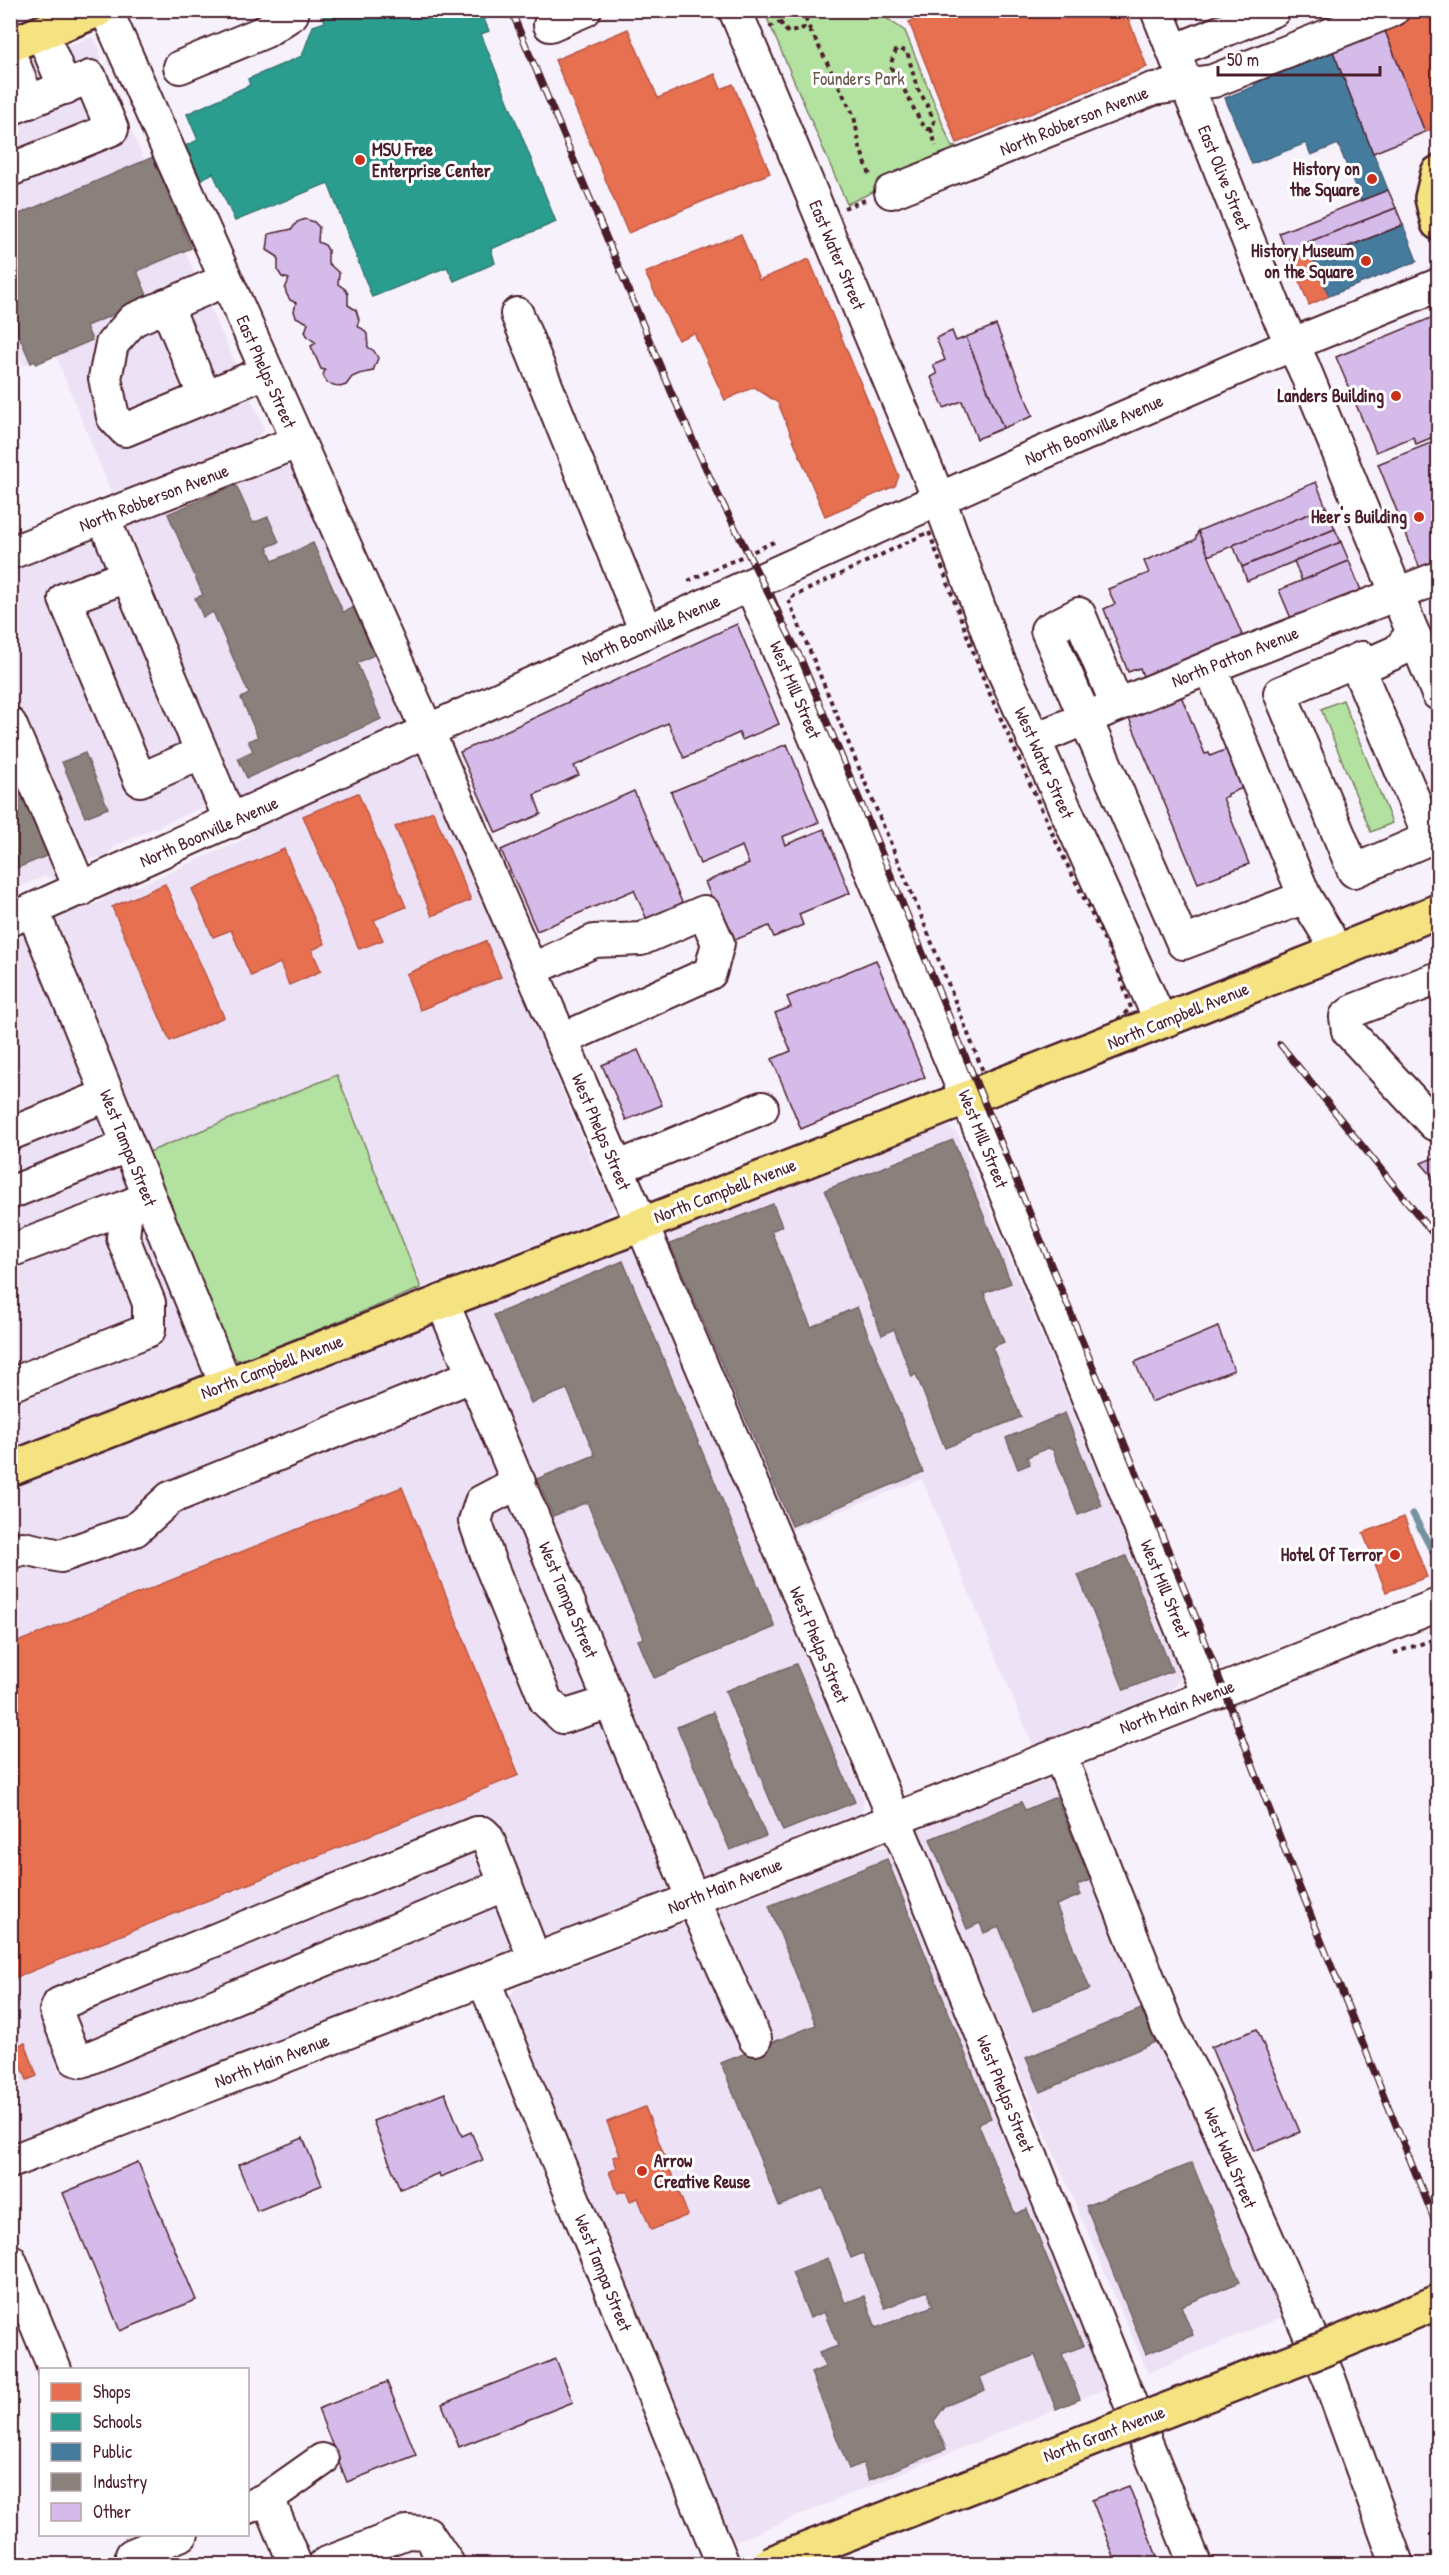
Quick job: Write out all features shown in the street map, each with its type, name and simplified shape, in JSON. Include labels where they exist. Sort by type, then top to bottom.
[{"type":"main road","points":[[10,45],[98,10]]},
{"type":"main road","points":[[1438,173],[1432,198],[1438,223]]},
{"type":"main road","name":"North Campbell Avenue","points":[[10,1469],[640,1223],[967,1099],[1438,911]]},
{"type":"main road","name":"North Grant Avenue","points":[[769,2565],[1319,2351],[1438,2302]]},
{"type":"street","name":"East Phelps Street","points":[[106,10],[428,732]]},
{"type":"street","points":[[180,67],[264,32],[292,14],[293,10]]},
{"type":"street","points":[[550,25],[585,10]]},
{"type":"street","name":"East Water Street","points":[[735,10],[939,499]]},
{"type":"street","name":"East Olive Street","points":[[1157,10],[1277,313],[1293,344],[1397,593],[1411,638],[1438,694]]},
{"type":"street","points":[[1174,51],[1274,10]]},
{"type":"street","name":"North Robberson Avenue","points":[[876,192],[944,173],[1153,88],[1214,81],[1393,10]]},
{"type":"street","points":[[42,33],[64,88]]},
{"type":"street","points":[[10,55],[20,106],[90,77],[112,129],[10,170]]},
{"type":"street","points":[[226,280],[133,320],[112,345],[105,378],[113,417],[125,430],[266,372]]},
{"type":"street","name":"North Boonville Avenue","points":[[22,915],[939,499],[1293,344],[1438,285]]},
{"type":"street","points":[[166,305],[205,398]]},
{"type":"street","points":[[517,314],[646,632]]},
{"type":"street","name":"North Robberson Avenue","points":[[10,554],[297,442]]},
{"type":"street","name":"West Water Street","points":[[939,499],[997,657],[1161,1022]]},
{"type":"street","points":[[103,517],[231,822]]},
{"type":"street","points":[[127,576],[65,599],[140,780],[201,753]]},
{"type":"street","name":"North Patton Avenue","points":[[1033,740],[1210,667],[1438,578]]},
{"type":"street","name":"West Mill Street","points":[[751,585],[967,1099],[1208,1695]]},
{"type":"street","points":[[1117,705],[1079,614],[1047,630],[1183,943],[1305,897]]},
{"type":"street","points":[[1358,660],[1280,693],[1354,871],[1430,838],[1358,660],[1363,647],[1391,635],[1411,638]]},
{"type":"street","points":[[1210,667],[1305,897],[1327,933],[1335,953]]},
{"type":"street","points":[[10,724],[81,890]]},
{"type":"street","name":"West Phelps Street","points":[[428,732],[617,1168],[914,1865],[1195,2565]]},
{"type":"street","points":[[531,970],[594,941],[641,939],[704,912],[718,943],[710,974],[561,1040]]},
{"type":"street","name":"West Tampa Street","points":[[22,915],[107,1095],[127,1146],[137,1202],[226,1385]]},
{"type":"street","points":[[1438,978],[1355,1010],[1346,1017],[1348,1030],[1434,1124],[1438,1122]]},
{"type":"street","points":[[10,1134],[107,1095]]},
{"type":"street","points":[[617,1168],[762,1108]]},
{"type":"street","points":[[10,1193],[127,1146]]},
{"type":"street","points":[[10,1251],[137,1202]]},
{"type":"street","points":[[10,1385],[149,1329],[149,1303],[123,1238],[137,1202]]},
{"type":"street","name":"West Tampa Street","points":[[442,1301],[693,1899],[755,2039]]},
{"type":"street","points":[[10,1553],[23,1548],[61,1556],[135,1530],[170,1498],[474,1375]]},
{"type":"street","points":[[519,1482],[481,1502],[475,1521],[546,1701],[563,1717],[611,1702]]},
{"type":"street","name":"North Main Avenue","points":[[10,2162],[693,1899],[1438,1605]]},
{"type":"street","name":"West Wall Street","points":[[1059,1753],[1168,2028],[1202,2091],[1329,2378],[1397,2565]]},
{"type":"street","points":[[506,1884],[82,2061],[75,2058],[56,2011],[59,2004],[476,1833],[483,1833],[487,1837],[506,1884],[535,1960]]},
{"type":"street","name":"West Tampa Street","points":[[484,1980],[723,2565]]},
{"type":"street","points":[[10,2260],[54,2368]]},
{"type":"street","points":[[296,2565],[258,2502],[322,2460]]},
{"type":"street","points":[[325,2565],[407,2532],[428,2533],[448,2565]]},
{"type":"street","points":[[130,2552],[179,2536]]},
{"type":"path","points":[[780,10],[780,21],[788,33],[804,28],[812,33]]},
{"type":"path","points":[[802,10],[854,116],[860,148],[876,192],[847,207]]},
{"type":"path","points":[[767,28],[780,21]]},
{"type":"path","points":[[932,129],[926,129],[906,93],[893,76],[891,59],[897,48],[907,51],[917,88],[927,104],[944,173]]},
{"type":"path","points":[[929,532],[984,681],[1058,846],[1116,963],[1131,1008],[1116,1021],[984,1074],[902,868],[788,599],[929,532]]},
{"type":"shaded area","points":[[92,37],[100,50],[100,61],[265,430],[249,443],[113,497],[56,356],[36,364],[34,361],[24,365],[10,334],[10,68]]},
{"type":"shaded area","points":[[282,463],[296,476],[405,719],[392,730],[241,797],[228,796],[116,845],[108,855],[95,859],[88,858],[84,855],[69,815],[47,788],[11,698],[11,568],[273,464]]},
{"type":"shaded area","points":[[10,742],[61,876],[56,879],[45,876],[11,891]]},
{"type":"shaded area","points":[[415,753],[425,760],[511,969],[515,970],[528,998],[526,1003],[597,1175],[609,1181],[616,1200],[615,1207],[604,1218],[421,1288],[337,1075],[149,1152],[54,926],[59,913],[75,905],[84,909],[103,900],[104,895],[117,886],[138,886],[241,841],[247,837],[251,828]]},
{"type":"shaded area","points":[[18,931],[25,933],[206,1369],[198,1377],[11,1450],[10,933]]},
{"type":"shaded area","points":[[940,1126],[950,1127],[958,1134],[1182,1676],[1170,1691],[1033,1746],[922,1479],[787,1532],[662,1239],[667,1233]]},
{"type":"shaded area","points":[[630,1248],[638,1256],[864,1798],[862,1811],[852,1820],[703,1876],[693,1875],[462,1319],[465,1309]]},
{"type":"shaded area","points":[[424,1325],[433,1326],[441,1333],[670,1884],[665,1892],[11,2145],[11,1481]]},
{"type":"shaded area","points":[[1048,1780],[1057,1781],[1197,2110],[1289,2314],[1148,2373],[919,1838],[919,1828]]},
{"type":"shaded area","points":[[886,1847],[892,1853],[1112,2386],[725,2546],[509,2007],[509,1996],[515,1989],[522,1986],[875,1848]]},
{"type":"green space","name":"Founders Park","points":[[764,11],[876,11],[905,31],[952,147],[956,146],[959,152],[847,204]]},
{"type":"green space","points":[[1343,700],[1392,823],[1371,832],[1321,709]]},
{"type":"green space","points":[[337,1075],[421,1288],[246,1359],[237,1360],[231,1353],[149,1152]]},
{"type":"building: Shops","points":[[939,10],[1125,10],[1147,67],[957,143],[909,22]]},
{"type":"building: Shops","points":[[1325,10],[1361,10],[1330,23]]},
{"type":"building: Shops","points":[[1422,10],[1438,10],[1438,127],[1425,132],[1383,26]]},
{"type":"building: Shops","points":[[628,29],[658,98],[715,74],[721,89],[733,84],[770,173],[628,233],[555,60]]},
{"type":"building: Shops","points":[[741,234],[759,280],[809,259],[899,476],[895,486],[825,516],[778,403],[754,387],[725,400],[694,333],[678,340],[645,273]]},
{"type":"building: Shops","points":[[1308,244],[1329,296],[1309,305],[1288,253]]},
{"type":"building: Shops","points":[[358,793],[406,907],[374,920],[383,940],[359,949],[303,816]]},
{"type":"building: Shops","points":[[433,811],[471,900],[432,916],[395,827]]},
{"type":"building: Shops","points":[[284,849],[325,944],[312,950],[321,971],[289,985],[280,963],[251,976],[231,930],[213,937],[192,889]]},
{"type":"building: Shops","points":[[165,884],[224,1017],[170,1041],[112,907]]},
{"type":"building: Shops","points":[[486,941],[501,977],[420,1010],[406,974]]},
{"type":"building: Shops","points":[[402,1487],[519,1775],[10,1980],[10,1645]]},
{"type":"building: Shops","name":"Hotel Of Terror","points":[[1404,1517],[1427,1577],[1386,1592],[1363,1533]]},
{"type":"building: Shops","points":[[25,2043],[37,2076],[27,2080],[14,2047]]},
{"type":"building: Shops","points":[[645,2107],[688,2215],[651,2230],[638,2198],[630,2201],[626,2190],[618,2193],[609,2172],[617,2168],[613,2157],[620,2155],[607,2122]]},
{"type":"building: Schools","name":"MSU Free Enterprise Center","points":[[321,10],[480,10],[489,31],[481,34],[556,222],[491,249],[495,263],[454,281],[447,267],[372,297],[328,183],[235,221],[213,173],[198,181],[183,147],[198,140],[187,114],[250,85],[248,79],[302,56],[313,26],[325,22]]},
{"type":"building: Public","points":[[1331,46],[1388,190],[1361,201],[1338,144],[1311,155],[1306,143],[1252,164],[1225,98],[1255,86],[1252,78]]},
{"type":"building: Public","name":"History Museum on the Square","points":[[1403,225],[1417,261],[1329,296],[1314,260]]},
{"type":"building: Industry","points":[[153,157],[191,248],[137,271],[149,300],[86,326],[92,340],[36,364],[35,361],[31,363],[10,315],[10,218]]},
{"type":"building: Industry","points":[[236,485],[253,523],[268,517],[279,542],[267,547],[273,561],[313,543],[343,612],[355,607],[376,654],[357,663],[381,719],[247,778],[238,758],[253,751],[248,741],[258,737],[241,698],[249,694],[213,612],[203,617],[195,598],[203,595],[168,514]]},
{"type":"building: Industry","points":[[85,753],[108,808],[85,817],[62,762]]},
{"type":"building: Industry","points":[[10,757],[51,854],[10,871]]},
{"type":"building: Industry","points":[[953,1140],[1011,1283],[984,1293],[1004,1342],[992,1347],[1021,1417],[945,1448],[916,1374],[912,1377],[894,1329],[882,1335],[825,1190]]},
{"type":"building: Industry","points":[[773,1204],[782,1226],[771,1231],[811,1327],[857,1307],[923,1472],[792,1526],[670,1244]]},
{"type":"building: Industry","points":[[623,1261],[775,1627],[654,1678],[638,1640],[644,1638],[587,1502],[553,1516],[537,1479],[595,1455],[567,1389],[531,1403],[494,1315]]},
{"type":"building: Industry","points":[[1065,1413],[1102,1506],[1078,1515],[1053,1450],[1048,1448],[1027,1457],[1030,1464],[1018,1469],[1006,1438]]},
{"type":"building: Industry","points":[[1126,1556],[1172,1671],[1124,1690],[1078,1575]]},
{"type":"building: Industry","points":[[796,1664],[855,1802],[783,1831],[725,1691]]},
{"type":"building: Industry","points":[[713,1712],[766,1836],[730,1850],[677,1727]]},
{"type":"building: Industry","points":[[1056,1797],[1090,1880],[1077,1885],[1081,1895],[1056,1905],[1090,1989],[1033,2011],[999,1927],[984,1933],[980,1923],[967,1929],[930,1839],[1021,1802],[1025,1810]]},
{"type":"building: Industry","points":[[887,1859],[991,2118],[978,2123],[1015,2214],[1027,2209],[1083,2346],[1062,2354],[1080,2399],[1056,2409],[1035,2355],[980,2377],[985,2390],[945,2406],[934,2421],[946,2449],[869,2480],[863,2463],[849,2469],[811,2373],[825,2367],[819,2353],[838,2346],[824,2312],[810,2318],[792,2272],[828,2258],[845,2303],[864,2296],[876,2328],[933,2306],[927,2291],[885,2308],[863,2253],[851,2258],[823,2188],[779,2206],[721,2063],[816,2025],[769,1906]]},
{"type":"building: Industry","points":[[1141,2009],[1155,2042],[1041,2092],[1026,2058]]},
{"type":"building: Industry","points":[[1192,2163],[1240,2282],[1181,2306],[1193,2335],[1146,2354],[1086,2206]]},
{"type":"building: Other","points":[[1383,26],[1425,132],[1373,153],[1331,46]]},
{"type":"building: Other","points":[[1388,190],[1396,208],[1286,251],[1279,233]]},
{"type":"building: Other","points":[[1396,208],[1403,225],[1318,258],[1311,241]]},
{"type":"building: Other","points":[[305,219],[314,222],[319,227],[318,242],[325,245],[328,250],[328,263],[339,273],[338,284],[348,294],[348,305],[356,310],[359,320],[357,326],[367,334],[368,347],[378,358],[373,371],[352,377],[346,385],[340,387],[327,383],[323,375],[325,370],[321,369],[311,346],[316,343],[305,332],[308,323],[296,317],[294,311],[296,303],[287,295],[285,289],[289,279],[282,277],[278,271],[278,257],[267,250],[269,234],[292,229],[297,222]]},
{"type":"building: Other","name":"Landers Building","points":[[1438,315],[1438,435],[1416,444],[1413,437],[1376,452],[1336,357]]},
{"type":"building: Other","points":[[996,325],[1033,416],[1003,428],[966,337]]},
{"type":"building: Other","points":[[952,331],[956,341],[966,337],[1003,428],[977,439],[962,401],[944,408],[931,377],[937,374],[933,365],[945,360],[936,338]]},
{"type":"building: Other","name":"Heer's Building","points":[[1438,440],[1438,569],[1423,576],[1378,464]]},
{"type":"building: Other","points":[[1316,482],[1326,507],[1208,556],[1198,531]]},
{"type":"building: Other","points":[[1326,507],[1335,529],[1242,567],[1233,545]]},
{"type":"building: Other","points":[[1335,529],[1341,542],[1247,581],[1242,567]]},
{"type":"building: Other","points":[[1198,531],[1246,644],[1146,685],[1140,668],[1128,672],[1104,609],[1115,604],[1108,589],[1149,573],[1144,561],[1195,540]]},
{"type":"building: Other","points":[[1341,542],[1349,561],[1302,581],[1294,561]]},
{"type":"building: Other","points":[[1349,561],[1363,595],[1293,623],[1279,590]]},
{"type":"building: Other","points":[[737,624],[779,724],[742,740],[739,733],[684,758],[668,723],[574,766],[579,775],[534,795],[541,814],[496,833],[460,752]]},
{"type":"building: Other","points":[[1179,691],[1205,754],[1209,753],[1210,756],[1230,748],[1245,787],[1223,798],[1249,864],[1198,883],[1126,711]]},
{"type":"building: Other","points":[[787,744],[819,822],[782,837],[785,845],[824,829],[850,893],[799,914],[803,925],[774,937],[769,926],[730,942],[705,882],[749,864],[742,846],[700,864],[671,792]]},
{"type":"building: Other","points":[[634,791],[684,907],[648,922],[634,890],[537,931],[501,850]]},
{"type":"building: Other","points":[[876,960],[925,1077],[801,1129],[772,1059],[791,1051],[775,1013],[791,1007],[787,997]]},
{"type":"building: Other","points":[[638,1050],[662,1105],[626,1120],[602,1065]]},
{"type":"building: Other","points":[[1438,1156],[1438,1183],[1421,1163]]},
{"type":"building: Other","points":[[1218,1327],[1234,1370],[1151,1402],[1135,1362]]},
{"type":"building: Other","points":[[1257,2029],[1300,2132],[1254,2151],[1211,2047]]},
{"type":"building: Other","points":[[445,2093],[462,2136],[471,2132],[483,2160],[440,2177],[439,2173],[400,2189],[373,2121]]},
{"type":"building: Other","points":[[303,2138],[322,2185],[257,2211],[238,2165]]},
{"type":"building: Other","points":[[138,2162],[196,2300],[120,2331],[63,2193]]},
{"type":"building: Other","points":[[556,2359],[573,2402],[459,2447],[442,2404]]},
{"type":"building: Other","points":[[387,2382],[416,2455],[347,2482],[318,2409]]},
{"type":"building: Other","points":[[1129,2486],[1160,2564],[1117,2564],[1092,2500]]},
{"type":"waterway","points":[[1413,1514],[1438,1562]]},
{"type":"railway","points":[[511,10],[672,394],[712,482],[801,659],[1199,1625],[1293,1871],[1438,2229]]},
{"type":"railway","points":[[1280,1044],[1438,1240]]},
{"type":"place","name":"MSU Free Enterprise Center","points":[[360,160]]},
{"type":"place","name":"History on the Square","points":[[1372,179]]},
{"type":"place","name":"History Museum on the Square","points":[[1366,261]]},
{"type":"place","name":"Landers Building","points":[[1396,396]]},
{"type":"place","name":"Heer's Building","points":[[1419,517]]},
{"type":"place","name":"Hotel Of Terror","points":[[1395,1555]]},
{"type":"place","name":"Arrow Creative Reuse","points":[[642,2171]]}]
